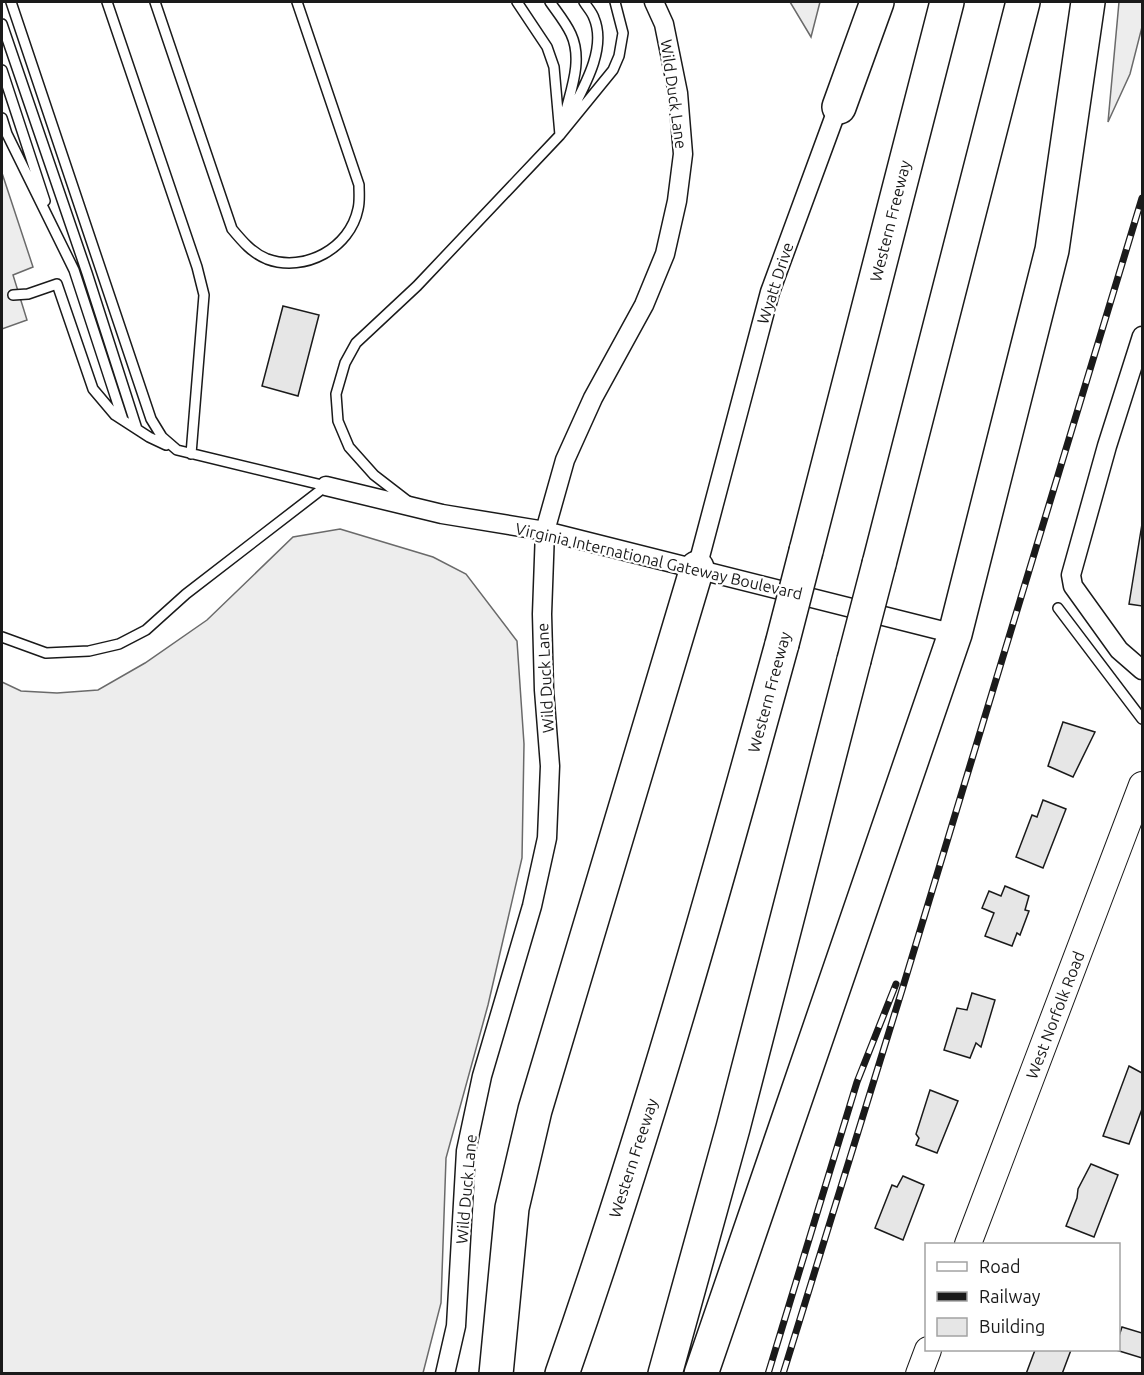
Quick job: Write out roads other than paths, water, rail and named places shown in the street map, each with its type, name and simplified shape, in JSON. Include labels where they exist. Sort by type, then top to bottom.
[{"type":"highway","points":[[839,107],[878,2]]},
{"type":"highway","name":"Western Freeway","points":[[562,1374],[650,1106],[721,867],[782,644],[947,2]]},
{"type":"highway","points":[[665,1374],[733,1128],[1023,2]]},
{"type":"highway","points":[[701,1374],[956,634],[1052,249],[1088,2]]},
{"type":"highway","points":[[496,1374],[512,1208],[535,1110],[697,568]]},
{"type":"street","name":"Wild Duck Lane","points":[[445,1374],[456,1326],[466,1151],[482,1076],[532,906],[548,838],[550,766],[544,690],[542,614],[545,531],[565,460],[593,398],[644,305],[665,254],[677,201],[683,154],[678,93],[664,24],[654,2]]},
{"type":"street","name":"Wyatt Drive","points":[[697,568],[770,292],[839,107],[868,2]]},
{"type":"street","points":[[1143,336],[1107,446],[1071,575],[1073,586],[1119,650],[1143,670]]},
{"type":"street","name":"Virginia International Gateway Boulevard","points":[[326,486],[446,515],[545,531],[956,634]]},
{"type":"street","name":"West Norfolk Road","points":[[969,1243],[1143,785]]},
{"type":"street","points":[[919,1374],[928,1351]]},
{"type":"lane","points":[[11,2],[151,420],[162,437],[177,450]]},
{"type":"lane","points":[[107,2],[197,267],[204,295],[191,454]]},
{"type":"lane","points":[[155,2],[232,229],[247,247],[267,259],[290,263],[314,260],[334,248],[350,231],[358,209],[359,185],[297,2]]},
{"type":"lane","points":[[517,2],[547,47],[554,67],[560,135]]},
{"type":"lane","points":[[550,2],[571,34],[577,60],[560,135]]},
{"type":"lane","points":[[560,135],[590,70],[598,42],[595,19],[584,2]]},
{"type":"lane","points":[[418,509],[374,475],[349,447],[338,421],[336,394],[345,363],[356,343],[417,286],[560,135],[613,70],[619,56],[623,33],[615,2]]},
{"type":"lane","points":[[2,24],[87,273],[137,429]]},
{"type":"lane","points":[[2,70],[57,234]]},
{"type":"lane","points":[[2,118],[7,134],[74,270],[123,420]]},
{"type":"lane","points":[[13,295],[28,294],[57,284],[93,389],[115,415],[137,429],[177,450],[326,486]]},
{"type":"lane","points":[[2,637],[46,652],[89,651],[119,644],[147,630],[186,594],[326,486]]},
{"type":"lane","points":[[1058,608],[1143,719]]},
{"type":"railway","points":[[783,1374],[1142,198]]},
{"type":"railway","points":[[768,1374],[857,1082],[896,984]]}]
